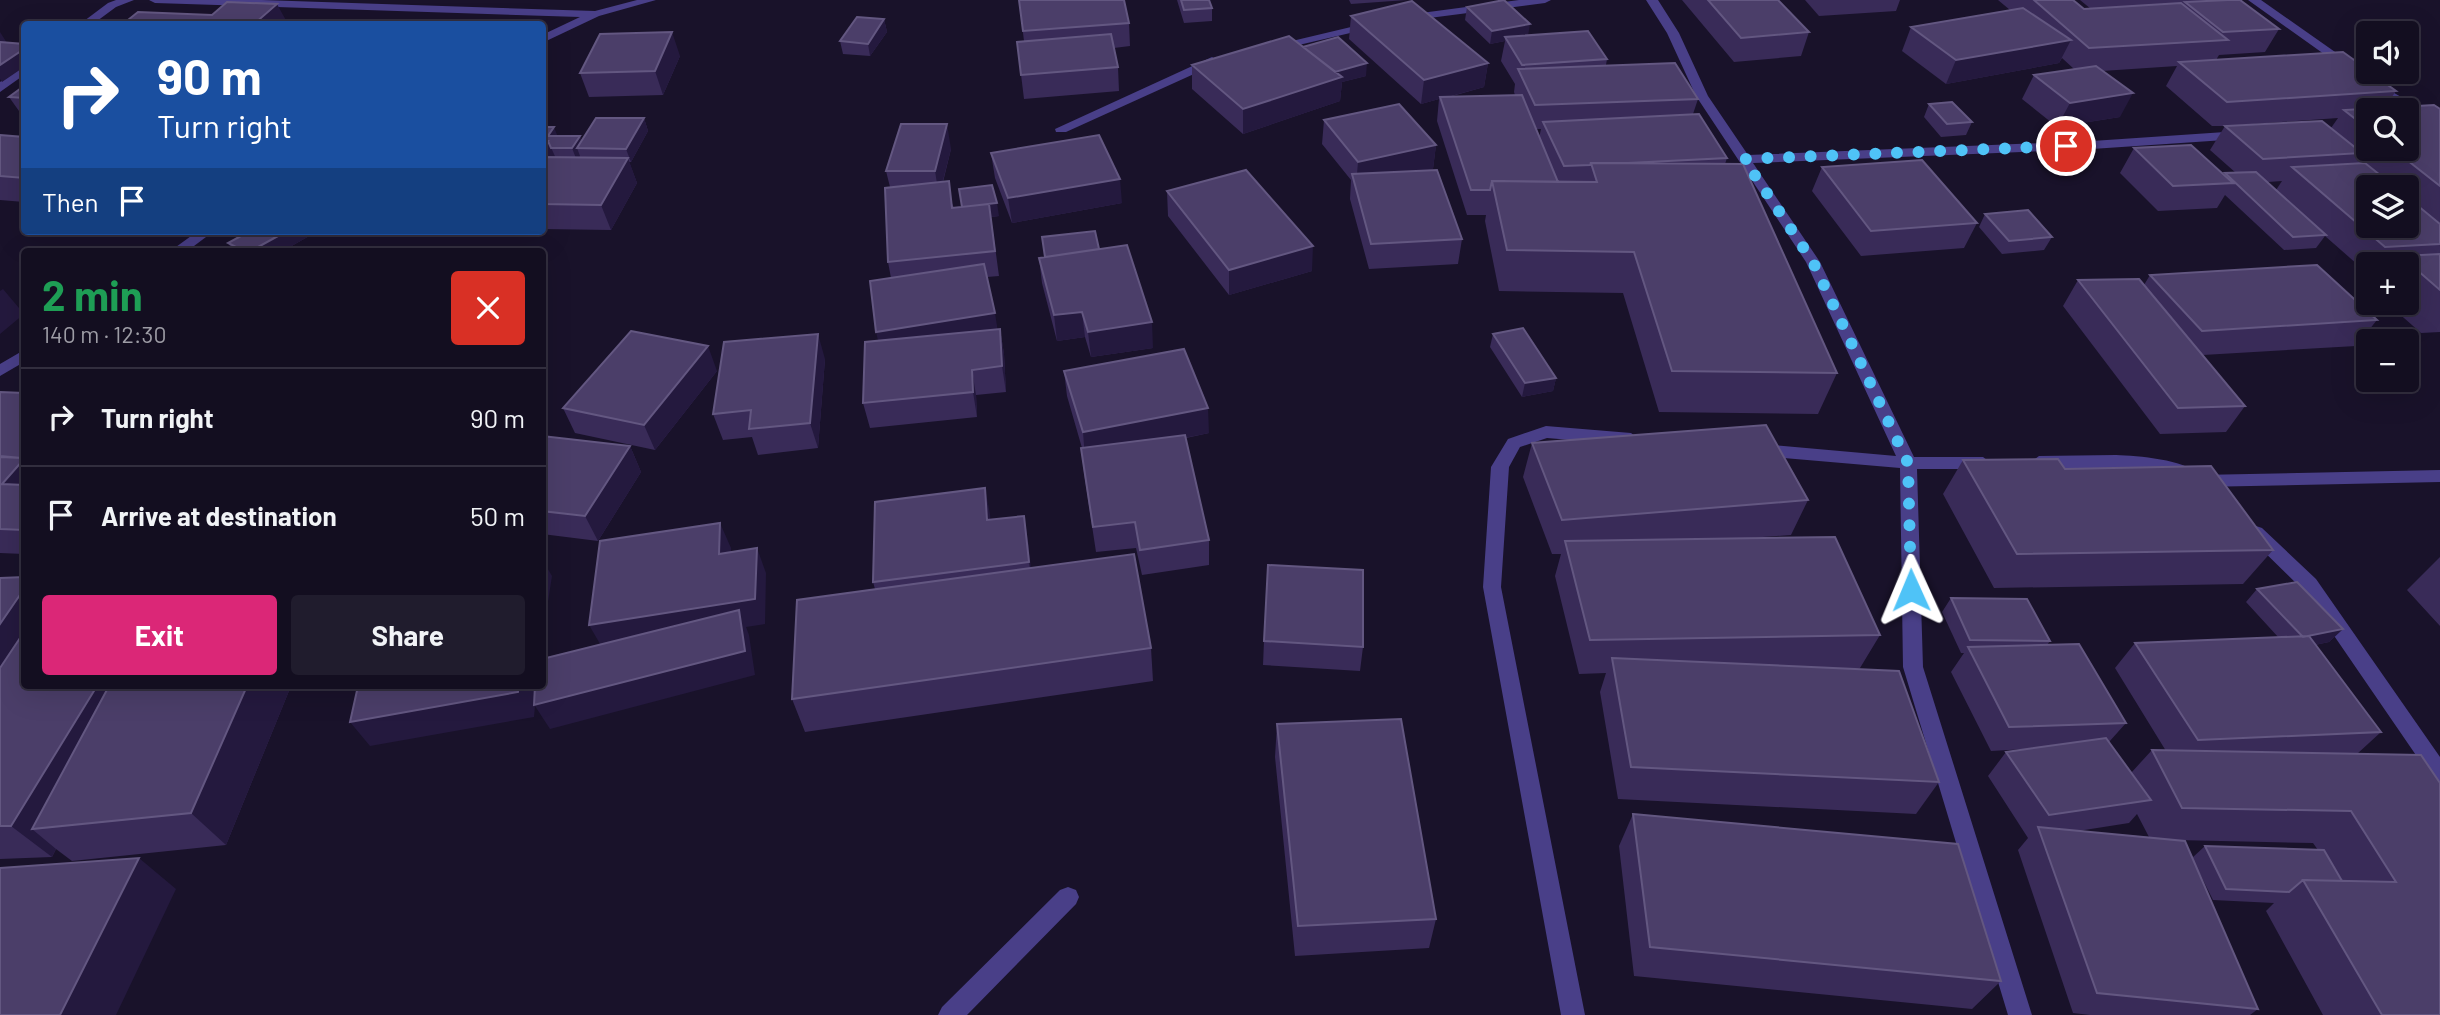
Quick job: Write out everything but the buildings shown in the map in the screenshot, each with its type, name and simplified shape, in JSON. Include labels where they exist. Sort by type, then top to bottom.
[{"type":"street","points":[[90,21],[112,5],[128,0]]},
{"type":"street","points":[[155,0],[595,15]]},
{"type":"street","points":[[546,38],[595,15],[650,0]]},
{"type":"street","points":[[1264,49],[1387,22],[1545,0]]},
{"type":"street","points":[[1652,0],[1673,33],[1702,96],[1813,262],[1908,463],[1913,667],[2020,1015]]},
{"type":"street","points":[[2254,0],[2384,92],[2438,123]]},
{"type":"street","points":[[1061,129],[1200,64],[1226,58]]},
{"type":"street","points":[[0,88],[21,72]]},
{"type":"street","points":[[2419,124],[2438,123]]},
{"type":"street","points":[[1744,159],[2092,145],[2258,134]]},
{"type":"street","points":[[182,248],[201,235]]},
{"type":"street","points":[[0,371],[21,357]]},
{"type":"street","points":[[1573,1015],[1492,587],[1500,467],[1514,443],[1546,432],[1643,440]]},
{"type":"street","points":[[1741,449],[1908,463],[2148,462],[2173,468],[2201,481],[2220,500]]},
{"type":"street","points":[[2201,481],[2440,476]]},
{"type":"street","points":[[2240,518],[2309,584],[2440,774]]},
{"type":"street","points":[[950,1015],[1068,897]]},
{"type":"route","points":[[1911,590],[1908,463],[1813,262],[1744,159],[2066,146]]}]
